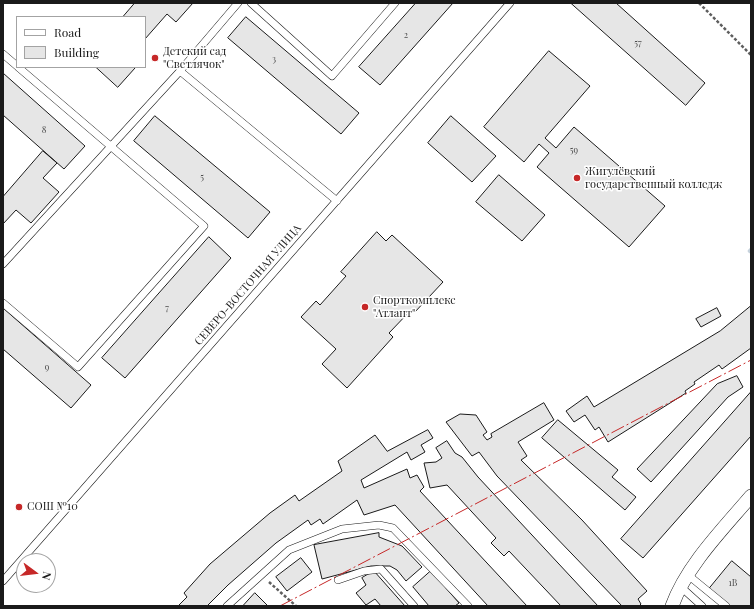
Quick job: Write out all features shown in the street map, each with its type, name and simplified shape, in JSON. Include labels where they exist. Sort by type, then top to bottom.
[{"type":"street","points":[[676,597],[693,566],[751,496]]},
{"type":"lane","points":[[3,264],[180,71],[238,3]]},
{"type":"lane","points":[[251,3],[332,76],[395,3]]},
{"type":"lane","name":"СЕВЕРО-ВОСТОЧНАЯ УЛИЦА","points":[[3,582],[510,3]]},
{"type":"lane","points":[[3,54],[16,64]]},
{"type":"lane","points":[[3,303],[78,367],[204,226],[20,68]]},
{"type":"lane","points":[[180,71],[337,201]]},
{"type":"lane","points":[[227,606],[289,550],[342,529],[379,525],[393,528],[468,606]]},
{"type":"lane","points":[[338,580],[364,571],[381,569],[414,606]]},
{"type":"lane","points":[[688,575],[726,606]]},
{"type":"lane","points":[[665,606],[676,597],[702,606]]},
{"type":"path","points":[[699,3],[751,55]]},
{"type":"path","points":[[261,575],[296,606]]},
{"type":"building","points":[[135,3],[193,3],[176,22],[167,14],[146,38],[146,16],[124,16]]},
{"type":"building","points":[[416,3],[453,3],[380,85],[359,67]]},
{"type":"building","points":[[571,3],[616,3],[705,83],[686,105]]},
{"type":"building","points":[[246,17],[359,113],[341,134],[228,38]]},
{"type":"building","points":[[549,51],[590,86],[545,138],[556,148],[574,127],[665,206],[629,247],[537,167],[549,153],[539,144],[524,162],[484,127]]},
{"type":"building","points":[[97,68],[135,68],[118,87]]},
{"type":"building","points":[[3,73],[85,146],[64,169],[3,115]]},
{"type":"building","points":[[155,116],[270,212],[248,238],[134,141]]},
{"type":"building","points":[[451,116],[496,156],[472,182],[428,143]]},
{"type":"building","points":[[43,151],[57,163],[43,178],[59,192],[31,223],[16,210],[3,224],[3,197]]},
{"type":"building","points":[[499,175],[545,215],[522,241],[476,202]]},
{"type":"building","name":"Спорткомплекс \"Атлант\"","points":[[377,232],[386,241],[392,235],[443,282],[414,313],[411,310],[389,333],[393,337],[347,388],[322,364],[336,349],[301,317],[316,301],[320,305],[346,276],[341,272]]},
{"type":"building","points":[[209,237],[231,258],[125,378],[102,358]]},
{"type":"building","points":[[751,306],[751,348],[722,369],[719,365],[694,382],[695,384],[685,391],[686,393],[608,442],[599,427],[595,430],[585,415],[574,422],[566,411],[587,396],[594,407],[720,331]]},
{"type":"building","points":[[3,308],[91,385],[71,408],[3,349]]},
{"type":"building","points":[[717,308],[721,316],[701,327],[696,319]]},
{"type":"building","points":[[737,376],[743,387],[728,397],[651,482],[637,469],[717,384]]},
{"type":"building","points":[[751,392],[751,436],[643,558],[621,539]]},
{"type":"building","points":[[544,403],[554,420],[518,442],[527,456],[521,460],[582,520],[647,591],[638,599],[641,604],[639,606],[622,606],[497,476],[479,452],[472,456],[446,422],[460,414],[476,415],[487,432],[483,435],[487,440],[492,437],[491,434]]},
{"type":"building","points":[[558,420],[618,470],[612,477],[636,497],[625,510],[542,438]]},
{"type":"building","points":[[428,430],[433,438],[421,445],[425,452],[411,460],[407,452],[361,480],[364,488],[407,469],[410,478],[417,475],[424,487],[420,491],[527,606],[488,606],[395,505],[364,515],[357,500],[323,524],[320,519],[311,525],[308,520],[276,543],[228,585],[207,606],[178,606],[187,597],[184,593],[210,564],[270,513],[295,495],[299,501],[342,471],[338,461],[375,435],[387,451]]},
{"type":"building","points":[[447,441],[455,453],[462,457],[478,477],[598,606],[561,606],[509,551],[504,556],[491,543],[496,538],[447,485],[430,488],[424,463],[436,462],[442,458],[436,448]]},
{"type":"building","points":[[379,533],[379,537],[402,546],[422,567],[406,581],[397,570],[390,566],[371,566],[322,579],[314,545]]},
{"type":"building","points":[[301,558],[312,572],[287,591],[276,577]]},
{"type":"building","points":[[732,561],[751,577],[751,606],[730,606],[709,589]]},
{"type":"building","points":[[374,571],[405,606],[381,606],[375,599],[366,605],[356,593],[366,585],[362,578]]},
{"type":"building","points":[[431,571],[459,603],[455,606],[429,606],[413,587]]},
{"type":"building","points":[[255,593],[268,606],[243,606]]},
{"type":"power","points":[[280,606],[751,360]]},
{"type":"place","name":"Детский сад \"Светлячок\"","points":[[155,58]]},
{"type":"place","name":"Жигулёвский государственный колледж","points":[[577,178]]},
{"type":"place","name":"Спорткомплекс \"Атлант\"","points":[[365,307]]},
{"type":"place","name":"СОШ №10","points":[[19,507]]}]
